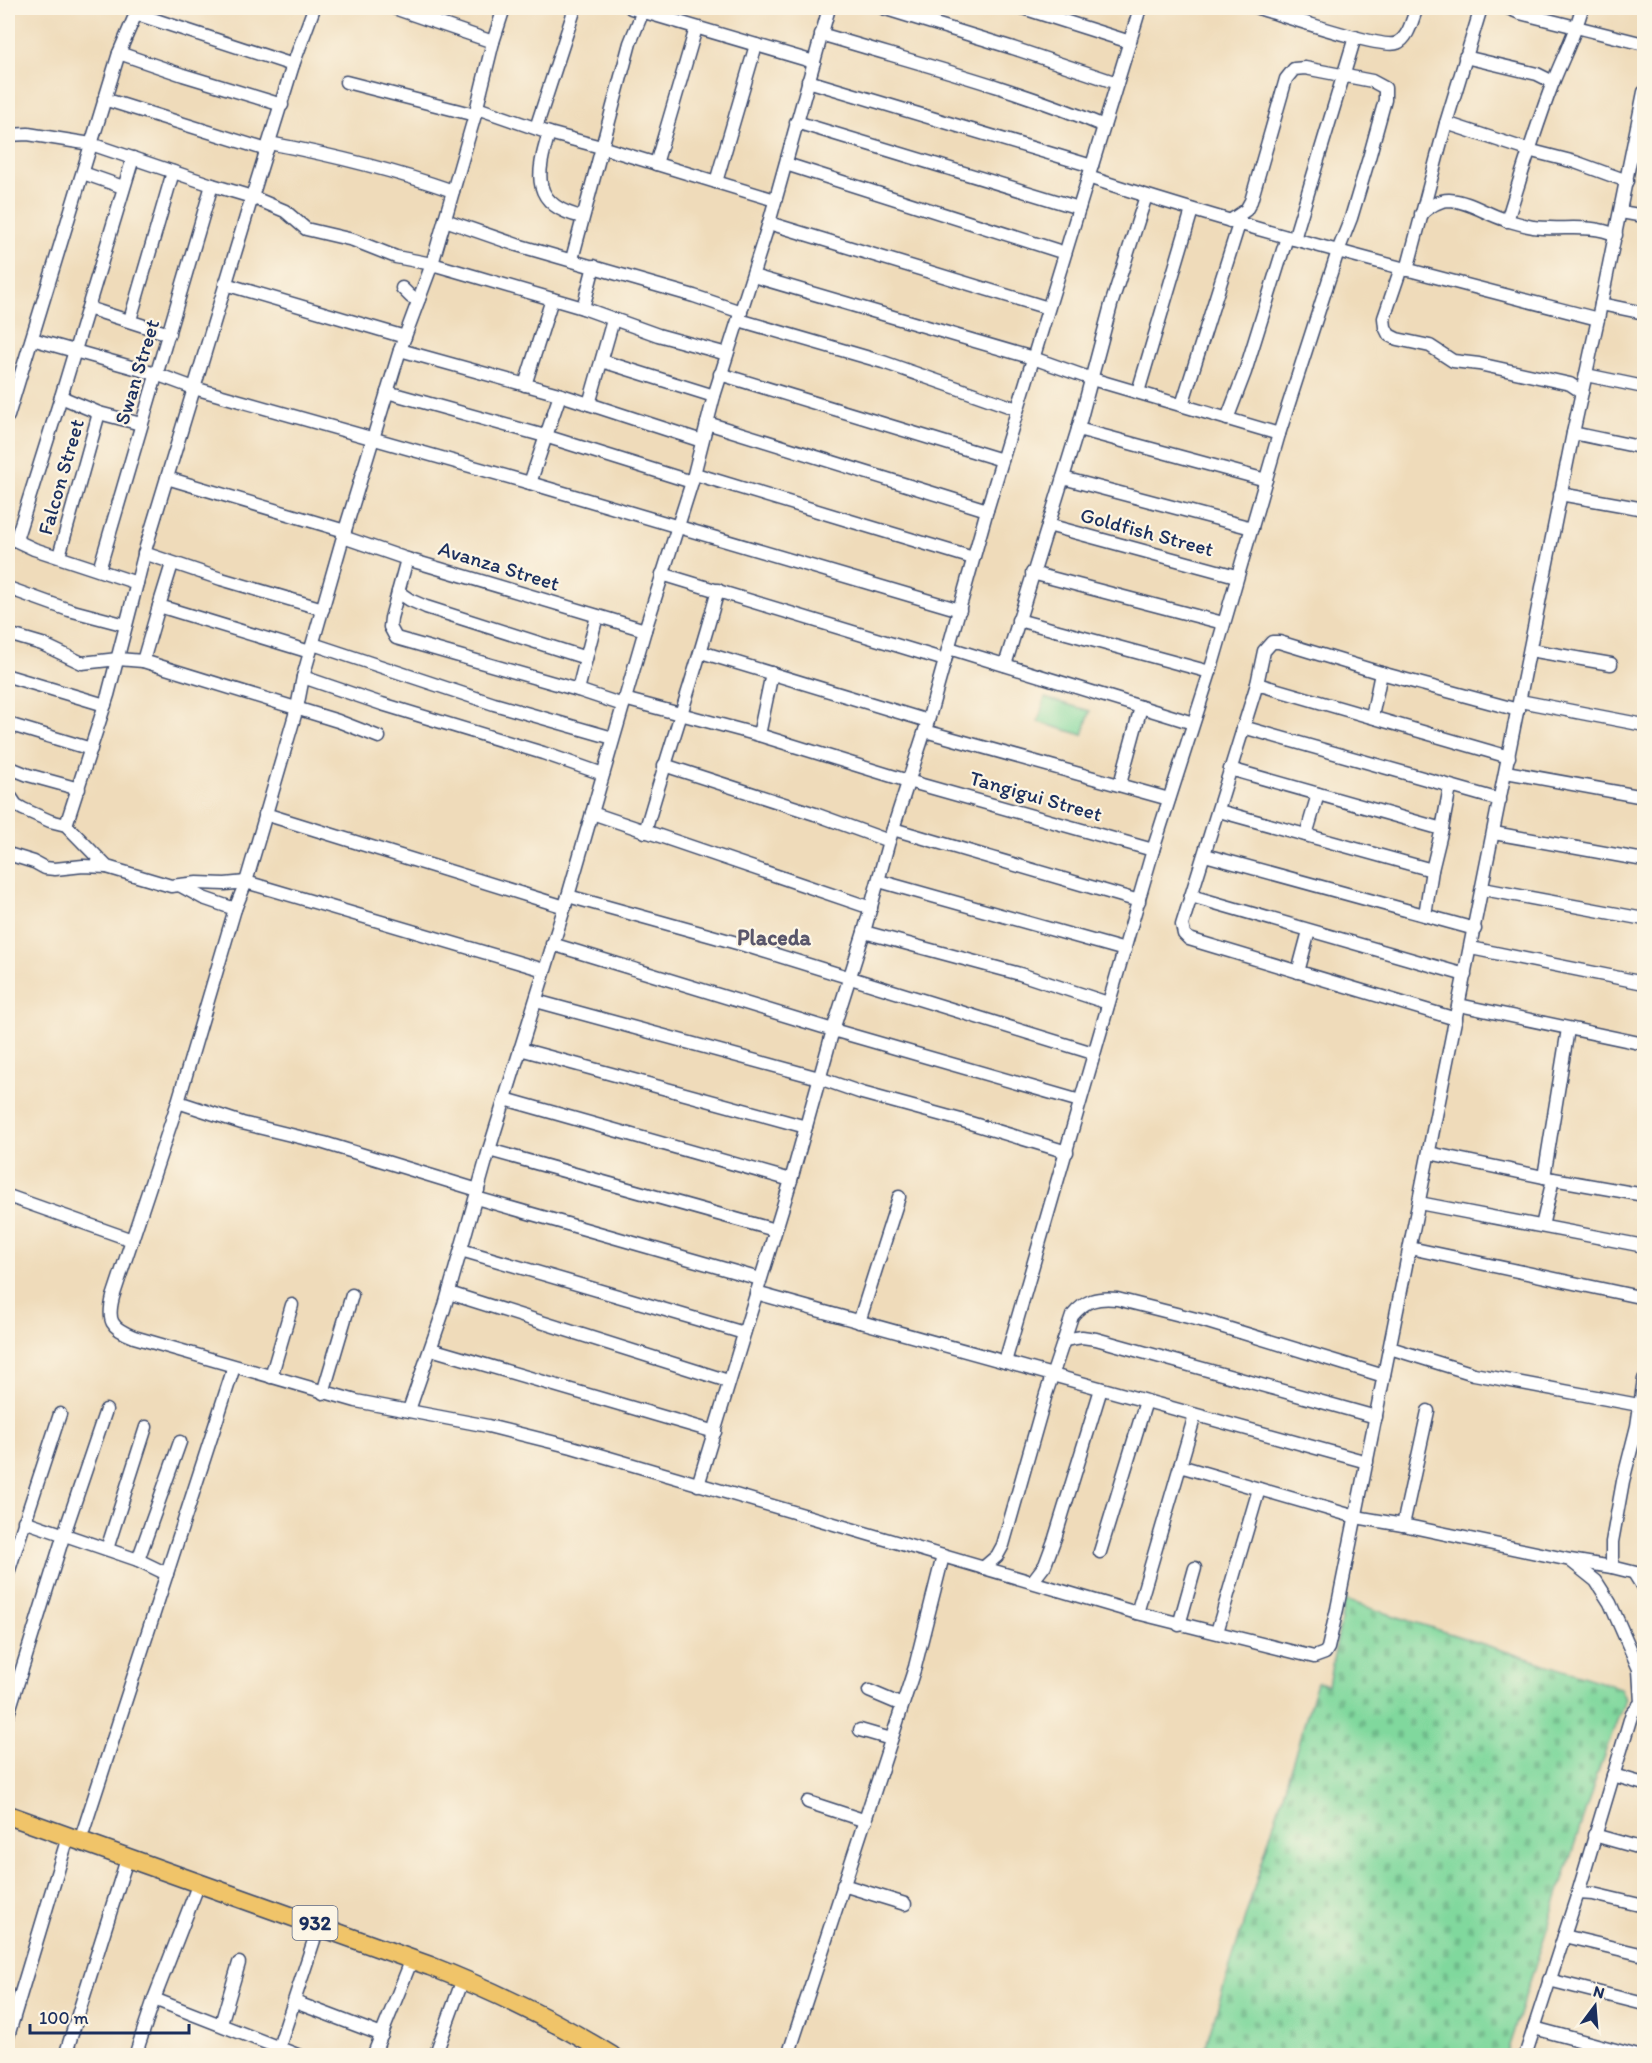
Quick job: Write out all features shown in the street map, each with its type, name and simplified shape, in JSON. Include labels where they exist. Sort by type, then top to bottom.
[{"type":"main road","name":"932","points":[[8,1815],[127,1859],[319,1925],[463,1979],[535,2011],[610,2055]]},
{"type":"street","points":[[66,825],[105,705],[144,553],[225,284],[293,65],[314,8]]},
{"type":"street","points":[[394,8],[493,42]]},
{"type":"street","points":[[504,8],[432,264],[400,350],[344,534],[303,677],[297,708],[246,882],[235,909],[178,1102],[132,1240],[110,1316],[117,1329],[134,1337],[323,1393],[532,1436],[1179,1625],[1218,1632],[1314,1657],[1325,1653],[1330,1642],[1337,1609],[1475,929],[1560,494],[1616,236],[1644,92]]},
{"type":"street","points":[[536,128],[575,8]]},
{"type":"street","points":[[409,1410],[449,1293],[489,1150],[566,901],[645,630],[694,478],[720,374],[769,223],[829,8]]},
{"type":"street","points":[[883,8],[1117,83]]},
{"type":"street","points":[[1023,8],[1130,42]]},
{"type":"street","points":[[698,1485],[791,1180],[891,835],[926,726],[1017,409],[1140,8]]},
{"type":"street","points":[[1258,8],[1355,37],[1393,45],[1400,42],[1407,34],[1417,8]]},
{"type":"street","points":[[1481,8],[1404,269],[1384,318],[1384,327],[1389,335],[1396,339],[1430,345],[1453,361],[1479,364],[1570,384],[1582,392]]},
{"type":"street","points":[[1508,8],[1644,44]]},
{"type":"street","points":[[1507,221],[1528,150],[1582,8]]},
{"type":"street","points":[[572,259],[637,9],[814,62]]},
{"type":"street","points":[[8,416],[10,396],[32,339],[104,99],[127,30],[138,12],[140,15],[293,65]]},
{"type":"street","points":[[656,164],[696,28]]},
{"type":"street","points":[[821,34],[1018,94],[1104,126]]},
{"type":"street","points":[[1227,418],[1291,238],[1355,37]]},
{"type":"street","points":[[716,182],[756,45]]},
{"type":"street","points":[[119,53],[282,105]]},
{"type":"street","points":[[1465,57],[1537,74],[1553,82]]},
{"type":"street","points":[[1005,1362],[1153,850],[1210,672],[1279,434],[1338,251],[1352,218],[1386,92],[1381,84],[1298,67],[1286,79],[1251,201],[1235,222],[1182,405]]},
{"type":"street","points":[[808,81],[1090,172],[1146,196],[1192,210],[1404,269],[1598,319]]},
{"type":"street","points":[[345,82],[476,111],[775,200]]},
{"type":"street","points":[[104,99],[268,147],[349,159],[453,191]]},
{"type":"street","points":[[796,122],[1079,208]]},
{"type":"street","points":[[1446,123],[1528,150],[1575,162],[1627,181]]},
{"type":"street","points":[[8,135],[28,134],[91,144],[252,197],[285,211],[306,229],[353,240],[396,257],[432,264],[583,308],[613,320],[727,354]]},
{"type":"street","points":[[549,134],[542,160],[543,193],[547,201],[560,209],[582,217]]},
{"type":"street","points":[[133,158],[61,397],[12,539],[34,549],[137,583]]},
{"type":"street","points":[[786,164],[1065,253]]},
{"type":"street","points":[[130,320],[173,172]]},
{"type":"street","points":[[83,173],[123,187]]},
{"type":"street","name":"Swan Street","points":[[99,570],[212,185]]},
{"type":"street","points":[[1005,665],[1078,429],[1111,305],[1146,196]]},
{"type":"street","points":[[1421,214],[1432,205],[1448,200],[1507,221],[1535,227],[1590,228],[1606,231],[1616,236]]},
{"type":"street","points":[[1138,392],[1192,210]]},
{"type":"street","points":[[1621,212],[1644,216]]},
{"type":"street","points":[[445,220],[517,245],[705,299],[740,316],[883,362],[1017,409]]},
{"type":"street","points":[[769,223],[1048,308]]},
{"type":"street","points":[[583,308],[594,266]]},
{"type":"street","points":[[753,276],[1033,358],[1092,379],[1279,434]]},
{"type":"street","points":[[225,284],[405,337]]},
{"type":"street","points":[[402,288],[411,297],[419,299]]},
{"type":"street","points":[[525,386],[552,299]]},
{"type":"street","points":[[1601,304],[1644,313]]},
{"type":"street","points":[[88,308],[170,334]]},
{"type":"street","points":[[589,404],[613,320]]},
{"type":"street","points":[[32,339],[960,610]]},
{"type":"street","points":[[400,350],[560,395],[702,441]]},
{"type":"street","points":[[602,361],[714,396]]},
{"type":"street","points":[[720,374],[1002,460]]},
{"type":"street","points":[[1586,375],[1644,387]]},
{"type":"street","points":[[387,392],[973,558]]},
{"type":"street","points":[[530,483],[560,395]]},
{"type":"street","name":"Falcon Street","points":[[59,556],[99,412],[61,397]]},
{"type":"street","points":[[99,412],[141,424]]},
{"type":"street","points":[[707,423],[987,510]]},
{"type":"street","points":[[1078,429],[1266,480]]},
{"type":"street","points":[[1573,433],[1644,448]]},
{"type":"street","points":[[1062,477],[1252,528]]},
{"type":"street","name":"Avanza Street","points":[[167,478],[344,534],[407,559],[645,630]]},
{"type":"street","points":[[1560,494],[1644,509]]},
{"type":"street","name":"Goldfish Street","points":[[1048,525],[1236,576]]},
{"type":"street","points":[[144,553],[172,564],[323,609]]},
{"type":"street","name":"Tangigui Street","points":[[407,559],[390,627],[396,638],[578,690],[759,735],[908,781],[1153,850]]},
{"type":"street","points":[[143,661],[172,564]]},
{"type":"street","points":[[1032,573],[1223,623]]},
{"type":"street","points":[[662,574],[947,654],[1005,665],[1194,723]]},
{"type":"street","points":[[8,588],[69,610],[126,625]]},
{"type":"street","points":[[645,832],[664,765],[702,652],[718,590]]},
{"type":"street","points":[[398,592],[426,607],[586,658]]},
{"type":"street","points":[[159,606],[312,648],[613,738]]},
{"type":"street","points":[[578,690],[597,616]]},
{"type":"street","points":[[1018,620],[1210,672]]},
{"type":"street","points":[[8,634],[42,644],[82,663],[118,658],[143,661],[297,708],[379,737]]},
{"type":"street","points":[[1456,1019],[1189,939],[1184,934],[1182,925],[1219,811],[1257,684],[1264,651],[1272,642],[1280,642],[1381,673],[1519,706],[1644,725]]},
{"type":"street","points":[[1530,650],[1611,664]]},
{"type":"street","points":[[702,652],[772,673],[926,726],[1169,799]]},
{"type":"street","points":[[759,735],[772,673]]},
{"type":"street","points":[[1371,717],[1381,673]]},
{"type":"street","points":[[8,676],[105,705]]},
{"type":"street","points":[[303,677],[603,774]]},
{"type":"street","points":[[1257,684],[1509,757]]},
{"type":"street","points":[[1120,784],[1141,707]]},
{"type":"street","points":[[8,723],[91,749]]},
{"type":"street","points":[[1243,727],[1500,800]]},
{"type":"street","points":[[664,765],[815,814],[1139,901]]},
{"type":"street","points":[[8,767],[79,789]]},
{"type":"street","points":[[1230,769],[1442,829]]},
{"type":"street","points":[[1506,772],[1644,797]]},
{"type":"street","points":[[1425,915],[1450,787]]},
{"type":"street","points":[[8,793],[12,804],[50,821],[66,825],[107,867]]},
{"type":"street","points":[[1306,835],[1318,794]]},
{"type":"street","points":[[1219,811],[1432,870]]},
{"type":"street","points":[[592,813],[871,908]]},
{"type":"street","points":[[266,814],[566,901],[744,945],[1094,1053]]},
{"type":"street","points":[[1494,833],[1644,860]]},
{"type":"street","points":[[8,854],[45,868],[107,867],[171,886],[246,882],[544,970]]},
{"type":"street","points":[[1205,855],[1475,929]]},
{"type":"street","points":[[879,881],[1125,950]]},
{"type":"street","points":[[181,886],[203,898],[235,909]]},
{"type":"street","points":[[1483,889],[1644,919]]},
{"type":"street","points":[[1191,896],[1465,975]]},
{"type":"street","points":[[1298,972],[1309,931]]},
{"type":"street","points":[[864,932],[1020,974],[1108,1003]]},
{"type":"street","points":[[552,944],[833,1030],[1080,1101]]},
{"type":"street","points":[[1471,948],[1644,982]]},
{"type":"street","points":[[536,1001],[819,1078],[862,1093],[1067,1152]]},
{"type":"street","points":[[1459,1005],[1644,1044]]},
{"type":"street","points":[[1542,1226],[1568,1029]]},
{"type":"street","points":[[520,1049],[806,1127]]},
{"type":"street","points":[[505,1099],[791,1180]]},
{"type":"street","points":[[178,1102],[242,1123],[324,1143],[477,1194],[760,1279]]},
{"type":"street","points":[[489,1150],[775,1230]]},
{"type":"street","points":[[1429,1153],[1644,1195]]},
{"type":"street","points":[[8,1196],[132,1240]]},
{"type":"street","points":[[859,1322],[899,1197]]},
{"type":"street","points":[[1419,1203],[1644,1246]]},
{"type":"street","points":[[1410,1248],[1644,1298]]},
{"type":"street","points":[[461,1250],[744,1333]]},
{"type":"street","points":[[449,1293],[728,1381]]},
{"type":"street","points":[[756,1293],[1367,1462]]},
{"type":"street","points":[[323,1393],[352,1295]]},
{"type":"street","points":[[983,1568],[997,1556],[1003,1545],[1072,1316],[1089,1300],[1103,1298],[1204,1321],[1384,1376]]},
{"type":"street","points":[[270,1377],[292,1305]]},
{"type":"street","points":[[1064,1340],[1082,1337],[1096,1339],[1376,1417]]},
{"type":"street","points":[[1390,1348],[1474,1374],[1642,1405]]},
{"type":"street","points":[[431,1349],[715,1432]]},
{"type":"street","points":[[8,2036],[167,1574],[234,1366]]},
{"type":"street","points":[[1612,1567],[1612,1542],[1623,1481],[1642,1405],[1644,1379]]},
{"type":"street","points":[[1032,1582],[1045,1565],[1055,1539],[1101,1389]]},
{"type":"street","points":[[1100,1552],[1146,1401]]},
{"type":"street","points":[[8,1714],[64,1534],[106,1410]]},
{"type":"street","points":[[1403,1525],[1428,1411]]},
{"type":"street","points":[[8,1573],[60,1414]]},
{"type":"street","points":[[1137,1613],[1195,1415]]},
{"type":"street","points":[[107,1549],[146,1426]]},
{"type":"street","points":[[138,1560],[180,1443]]},
{"type":"street","points":[[1180,1466],[1356,1517],[1639,1574],[1644,1589]]},
{"type":"street","points":[[1218,1632],[1259,1489]]},
{"type":"street","points":[[24,1521],[138,1560],[167,1574]]},
{"type":"street","points":[[788,2055],[915,1668],[944,1556]]},
{"type":"street","points":[[1525,2055],[1578,1893],[1632,1713],[1643,1703],[1639,1669],[1610,1604],[1596,1581],[1570,1560]]},
{"type":"street","points":[[1179,1625],[1195,1568]]},
{"type":"street","points":[[869,1690],[902,1705]]},
{"type":"street","points":[[860,1730],[891,1739]]},
{"type":"street","points":[[1613,1774],[1644,1784]]},
{"type":"street","points":[[808,1802],[866,1821]]},
{"type":"street","points":[[1594,1835],[1644,1849]]},
{"type":"street","points":[[65,2055],[127,1859]]},
{"type":"street","points":[[137,2055],[154,1999],[199,1883]]},
{"type":"street","points":[[843,1885],[905,1904]]},
{"type":"street","points":[[1578,1893],[1644,1905]]},
{"type":"street","points":[[278,2051],[319,1925]]},
{"type":"street","points":[[1564,1936],[1644,1955]]},
{"type":"street","points":[[373,2055],[412,1959]]},
{"type":"street","points":[[221,2024],[239,1963]]},
{"type":"street","points":[[435,2055],[463,1979]]},
{"type":"street","points":[[1550,1980],[1644,2004]]},
{"type":"street","points":[[154,1999],[221,2024],[278,2051],[300,2055]]},
{"type":"street","points":[[295,2002],[382,2035]]},
{"type":"street","points":[[1534,2028],[1638,2055]]},
{"type":"green space","points":[[1045,698],[1090,711],[1083,735],[1038,722]]},
{"type":"green space","points":[[1345,1600],[1620,1688],[1625,1699],[1600,1766],[1506,2055],[1203,2055],[1317,1682],[1328,1685]]},
{"type":"district","name":"Placeda","points":[[774,937]]}]
